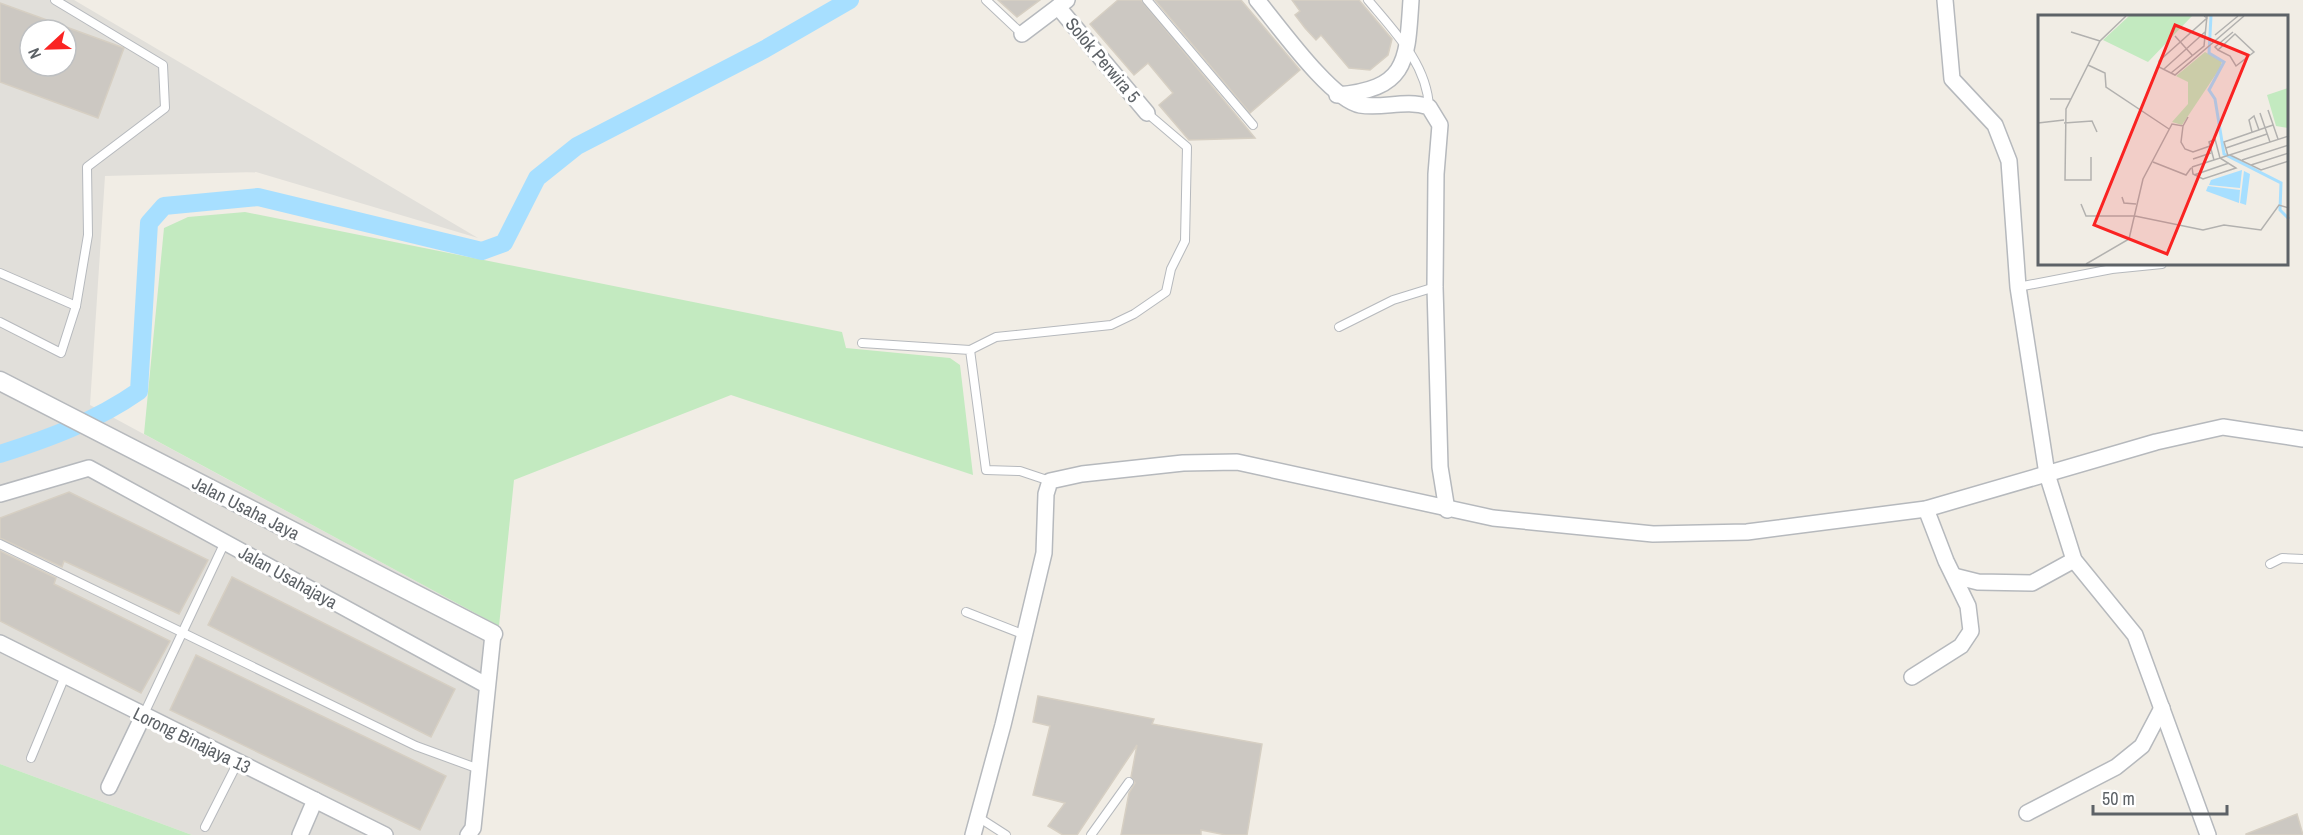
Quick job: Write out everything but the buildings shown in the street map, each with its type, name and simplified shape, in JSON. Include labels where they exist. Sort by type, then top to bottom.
[{"type":"street","points":[[1257,0],[1337,95],[1357,105],[1378,107],[1407,102],[1429,107],[1440,125],[1436,174],[1435,287],[1440,467],[1447,510]]},
{"type":"street","points":[[1337,95],[1360,93],[1379,86],[1396,74],[1404,62],[1408,46],[1411,0]]},
{"type":"street","points":[[1945,0],[1952,79],[1995,125],[2009,161],[2018,287],[2047,474],[2074,560],[2135,635],[2208,835]]},
{"type":"street","points":[[1022,34],[1062,3]]},
{"type":"street","name":"Solok Perwira 5","points":[[1062,3],[1147,113]]},
{"type":"street","name":"Jalan Usaha Jaya","points":[[0,381],[493,634]]},
{"type":"street","points":[[973,835],[1044,553],[1046,494],[1050,481],[1082,474],[1183,463],[1237,462],[1339,483],[1447,510],[1493,518],[1653,534],[1747,532],[1926,509],[2156,442],[2223,428],[2303,439]]},
{"type":"street","name":"Jalan Usahajaya","points":[[0,494],[89,468],[486,685]]},
{"type":"street","points":[[1912,677],[1960,646],[1971,631],[1968,606],[1926,509]]},
{"type":"street","points":[[1954,576],[1978,582],[2032,582],[2074,560]]},
{"type":"street","points":[[468,835],[473,828],[493,634]]},
{"type":"street","name":"Lorong Binajaya 13","points":[[0,643],[142,716],[385,835]]},
{"type":"street","points":[[2027,813],[2116,766],[2142,746],[2162,708]]},
{"type":"street","points":[[109,787],[142,716]]},
{"type":"street","points":[[300,835],[315,800]]},
{"type":"lane","points":[[0,322],[61,353],[76,306],[88,235],[87,167],[165,108],[163,65],[55,0]]},
{"type":"lane","points":[[986,0],[1022,34]]},
{"type":"lane","points":[[1147,0],[1253,125]]},
{"type":"lane","points":[[1368,0],[1408,46],[1428,94],[1429,107]]},
{"type":"lane","points":[[862,343],[970,350],[996,337],[1111,325],[1134,314],[1166,292],[1171,269],[1185,242],[1187,147],[1147,113]]},
{"type":"lane","points":[[2018,287],[2112,269],[2142,266]]},
{"type":"lane","points":[[0,273],[76,306]]},
{"type":"lane","points":[[1339,327],[1393,300],[1435,287]]},
{"type":"lane","points":[[970,350],[986,470],[1020,471],[1050,481]]},
{"type":"lane","points":[[142,716],[225,542]]},
{"type":"lane","points":[[0,544],[416,746],[479,769]]},
{"type":"lane","points":[[2270,564],[2282,558],[2303,559]]},
{"type":"lane","points":[[966,612],[1025,635]]},
{"type":"lane","points":[[31,758],[65,676]]},
{"type":"lane","points":[[205,827],[238,762]]},
{"type":"lane","points":[[1091,835],[1129,782]]},
{"type":"lane","points":[[978,817],[1006,835]]},
{"type":"shaded area","points":[[0,0],[74,0],[478,238],[256,172],[105,176],[90,405],[499,626],[478,835],[192,835],[0,764]]},
{"type":"green space","points":[[245,212],[842,332],[846,348],[950,358],[960,365],[973,475],[731,395],[514,480],[499,626],[144,434],[164,228],[188,217]]},
{"type":"green space","points":[[0,764],[192,835],[0,835]]},
{"type":"waterway","points":[[0,454],[72,428],[123,402],[139,391],[149,223],[164,206],[258,197],[482,251],[504,243],[537,178],[577,146],[765,49],[850,0]]}]
